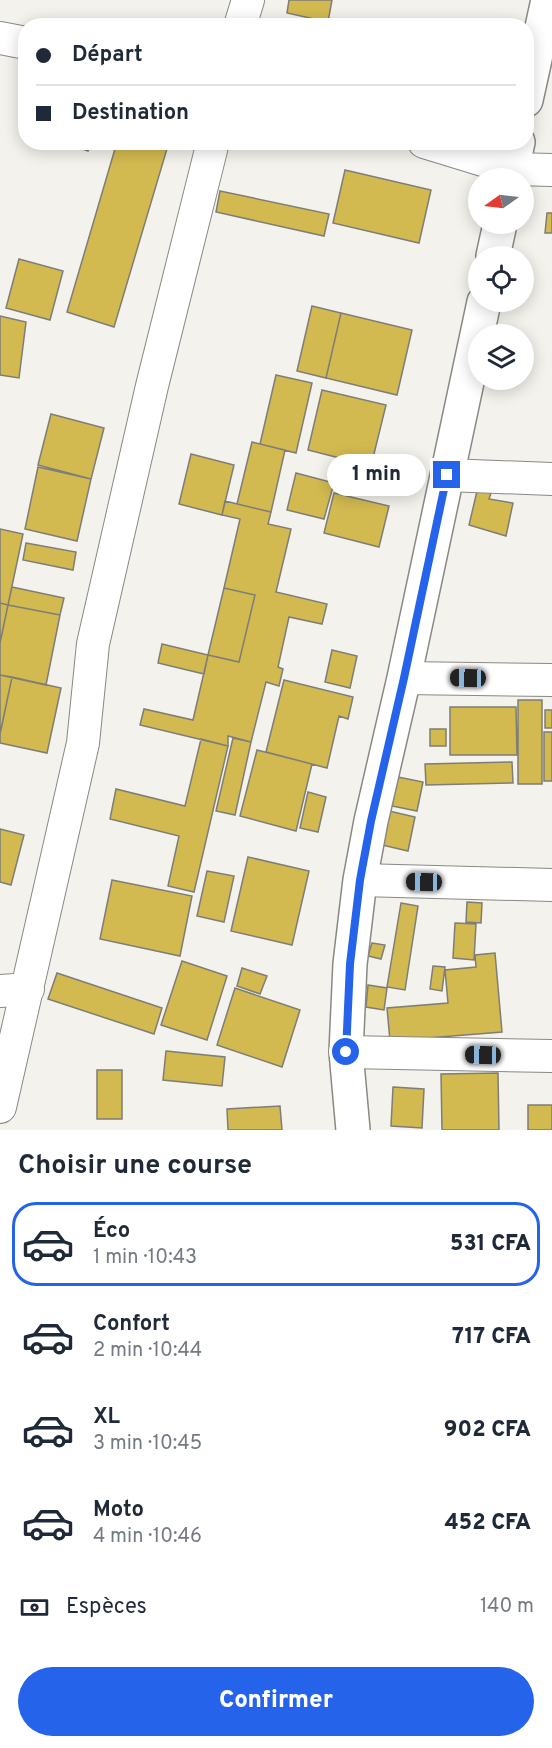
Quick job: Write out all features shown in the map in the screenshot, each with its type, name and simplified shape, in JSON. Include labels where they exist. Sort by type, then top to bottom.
[{"type":"street","points":[[242,18],[248,0]]},
{"type":"street","points":[[534,64],[548,0]]},
{"type":"street","points":[[0,38],[18,41]]},
{"type":"street","points":[[0,1107],[10,1059],[14,990],[83,743],[93,644],[152,386],[211,150]]},
{"type":"street","points":[[458,150],[552,170]]},
{"type":"street","points":[[352,1130],[346,1052],[350,964],[360,880],[482,312]]},
{"type":"street","points":[[447,475],[552,479]]},
{"type":"street","points":[[404,678],[552,680]]},
{"type":"street","points":[[360,880],[552,885]]},
{"type":"street","points":[[346,1052],[552,1056]]},
{"type":"building","points":[[289,0],[332,0],[329,18],[310,18],[287,13]]},
{"type":"building","points":[[115,150],[167,150],[114,327],[67,312]]},
{"type":"building","points":[[345,170],[431,190],[419,243],[333,223]]},
{"type":"building","points":[[220,191],[329,214],[324,236],[216,212]]},
{"type":"building","points":[[547,213],[552,213],[552,233],[545,233]]},
{"type":"building","points":[[19,259],[63,271],[50,320],[6,308]]},
{"type":"building","points":[[312,306],[341,313],[326,378],[297,371]]},
{"type":"building","points":[[341,313],[412,330],[397,395],[326,378]]},
{"type":"building","points":[[0,316],[26,322],[19,378],[0,375]]},
{"type":"building","points":[[276,375],[312,383],[296,453],[260,444]]},
{"type":"building","points":[[322,390],[386,405],[371,466],[308,450]]},
{"type":"building","points":[[51,414],[104,428],[91,479],[38,465]]},
{"type":"building","points":[[252,442],[285,450],[271,512],[237,504]]},
{"type":"building","points":[[191,454],[234,465],[222,515],[179,504]]},
{"type":"building","points":[[38,467],[91,479],[77,541],[25,529]]},
{"type":"building","points":[[296,473],[334,483],[324,519],[287,510]]},
{"type":"building","points":[[478,487],[492,490],[489,499],[513,503],[506,536],[469,525]]},
{"type":"building","points":[[334,493],[389,506],[379,547],[324,533]]},
{"type":"building","points":[[225,501],[271,512],[268,524],[291,529],[276,592],[327,604],[322,624],[289,617],[278,667],[283,669],[279,686],[266,682],[251,742],[228,736],[228,746],[140,725],[144,709],[193,720],[208,655],[239,662],[255,595],[224,588],[240,519],[222,515]]},
{"type":"building","points":[[0,529],[23,534],[8,605],[0,603]]},
{"type":"building","points":[[26,543],[76,552],[73,570],[23,560]]},
{"type":"building","points":[[12,587],[64,598],[60,615],[8,605]]},
{"type":"building","points":[[224,588],[255,595],[239,662],[208,655]]},
{"type":"building","points":[[0,603],[8,605],[0,643]]},
{"type":"building","points":[[8,605],[60,615],[46,685],[0,675],[0,643]]},
{"type":"building","points":[[162,644],[208,655],[204,674],[158,663]]},
{"type":"building","points":[[332,650],[357,656],[350,688],[325,682]]},
{"type":"building","points":[[0,675],[12,677],[1,730],[0,729]]},
{"type":"building","points":[[12,677],[61,688],[47,753],[0,743]]},
{"type":"building","points":[[284,680],[353,697],[348,719],[339,716],[327,768],[266,752]]},
{"type":"building","points":[[518,700],[542,700],[542,784],[518,784]]},
{"type":"building","points":[[450,707],[516,707],[517,755],[450,755]]},
{"type":"building","points":[[545,710],[552,710],[552,728],[545,728]]},
{"type":"building","points":[[430,729],[446,729],[446,746],[430,746]]},
{"type":"building","points":[[544,732],[552,732],[552,781],[544,781]]},
{"type":"building","points":[[233,738],[251,742],[235,815],[216,811]]},
{"type":"building","points":[[201,739],[228,746],[194,892],[168,886],[179,836],[110,819],[116,789],[185,806]]},
{"type":"building","points":[[257,750],[312,764],[296,831],[240,816]]},
{"type":"building","points":[[512,762],[513,783],[426,785],[425,764]]},
{"type":"building","points":[[398,777],[423,782],[417,811],[392,806]]},
{"type":"building","points":[[308,792],[326,797],[318,832],[300,828]]},
{"type":"building","points":[[389,811],[415,817],[408,851],[382,845]]},
{"type":"building","points":[[0,829],[24,835],[11,885],[0,882]]},
{"type":"building","points":[[248,857],[309,871],[292,945],[231,931]]},
{"type":"building","points":[[207,871],[234,876],[224,922],[197,916]]},
{"type":"building","points":[[112,880],[192,896],[180,956],[100,939]]},
{"type":"building","points":[[467,902],[482,903],[481,923],[466,922]]},
{"type":"building","points":[[401,903],[418,906],[405,990],[387,987]]},
{"type":"building","points":[[455,923],[476,924],[474,960],[453,958]]},
{"type":"building","points":[[372,943],[385,945],[381,959],[368,956]]},
{"type":"building","points":[[495,953],[502,1032],[390,1041],[387,1008],[448,1003],[445,970],[476,967],[475,955]]},
{"type":"building","points":[[182,961],[227,976],[207,1040],[161,1025]]},
{"type":"building","points":[[433,966],[445,967],[442,991],[430,989]]},
{"type":"building","points":[[242,968],[267,976],[260,994],[237,986]]},
{"type":"building","points":[[57,973],[162,1008],[154,1034],[48,999]]},
{"type":"building","points":[[368,985],[387,988],[384,1010],[366,1007]]},
{"type":"building","points":[[235,988],[300,1010],[282,1067],[217,1045]]},
{"type":"building","points":[[166,1051],[225,1057],[222,1086],[163,1080]]},
{"type":"building","points":[[97,1070],[122,1070],[122,1119],[97,1119]]},
{"type":"building","points":[[498,1073],[499,1130],[442,1130],[441,1074]]},
{"type":"building","points":[[393,1087],[424,1089],[422,1128],[391,1126]]},
{"type":"building","points":[[528,1105],[552,1105],[552,1130],[528,1130]]},
{"type":"building","points":[[280,1106],[282,1130],[228,1130],[227,1109]]},
{"type":"route","points":[[346,1052],[350,964],[360,880],[447,475]]}]
